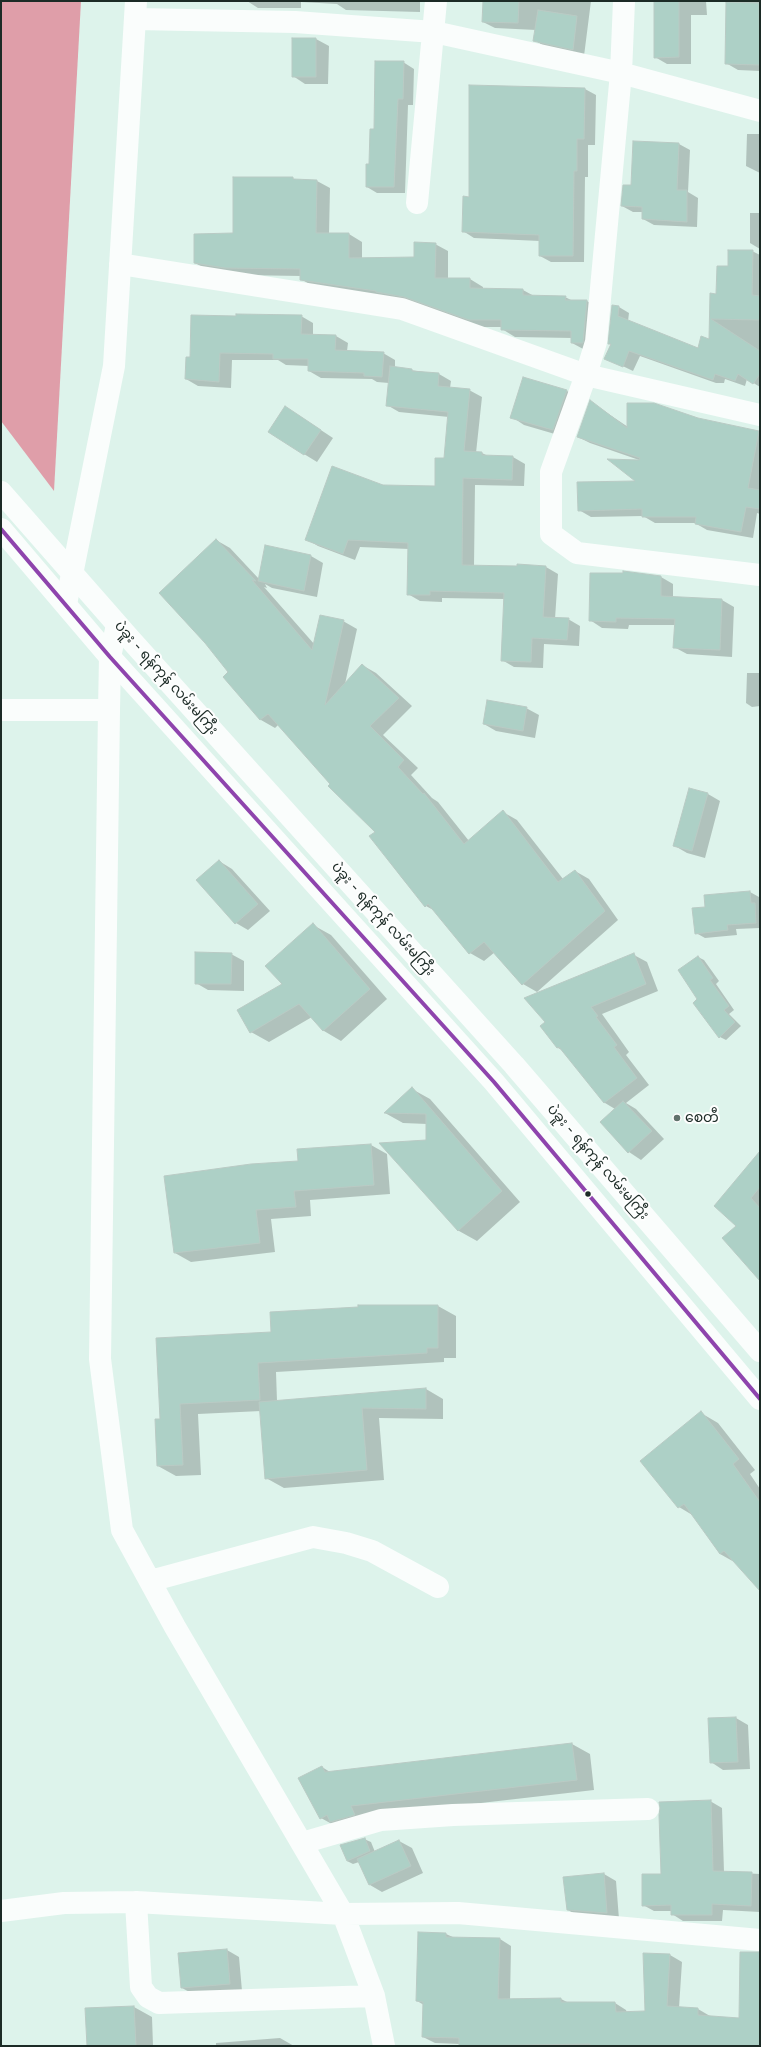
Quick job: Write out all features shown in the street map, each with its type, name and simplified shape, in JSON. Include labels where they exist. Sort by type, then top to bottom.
[{"type":"main road","points":[[418,203],[436,1]]},
{"type":"main road","points":[[624,1],[621,73],[596,342],[586,375],[551,472],[551,534],[577,553],[760,575]]},
{"type":"main road","points":[[66,604],[114,366],[135,10],[434,32],[621,73],[760,111]]},
{"type":"main road","points":[[120,264],[402,309],[586,375],[760,415]]},
{"type":"main road","name":"ပဲခူး - ရန်ကုန် လမ်းမကြီး","points":[[1,492],[117,625],[514,1065],[760,1351]]},
{"type":"main road","name":"ပဲခူး - ရန်ကုန် လမ်းမကြီး","points":[[1,529],[110,657],[494,1082],[760,1399]]},
{"type":"main road","points":[[117,625],[110,657],[108,710],[100,1359],[122,1530],[150,1582],[343,1914],[374,1996],[384,2046]]},
{"type":"main road","points":[[1,710],[108,710]]},
{"type":"main road","points":[[150,1582],[313,1537],[346,1543],[372,1551],[438,1587]]},
{"type":"main road","points":[[302,1843],[381,1820],[454,1815],[648,1809]]},
{"type":"main road","points":[[1,1911],[64,1902],[136,1902],[343,1914],[458,1913],[760,1940]]},
{"type":"main road","points":[[136,1902],[140,1987],[148,1997],[159,2003],[374,1996]]},
{"type":"shaded area","points":[[1,1],[81,1],[54,491],[1,421]]},
{"type":"building","points":[[483,1],[519,1],[518,23],[482,22]]},
{"type":"building","points":[[654,1],[679,1],[679,57],[654,58]]},
{"type":"building","points":[[726,2],[759,3],[760,65],[725,64]]},
{"type":"building","points":[[538,10],[577,16],[573,50],[533,41]]},
{"type":"building","points":[[292,38],[316,38],[316,77],[292,77]]},
{"type":"building","points":[[375,61],[404,61],[403,99],[398,99],[394,187],[366,187],[366,164],[369,164],[370,129],[374,129]]},
{"type":"building","points":[[469,85],[585,88],[584,139],[577,139],[577,171],[574,171],[573,256],[539,256],[539,235],[462,232],[463,196],[469,197]]},
{"type":"building","points":[[633,141],[679,143],[677,190],[687,190],[687,222],[642,219],[642,207],[621,206],[623,185],[631,185]]},
{"type":"building","points":[[233,177],[293,177],[293,179],[317,180],[316,233],[349,233],[349,258],[414,257],[414,242],[436,243],[435,278],[470,278],[470,288],[523,289],[523,295],[566,296],[565,300],[587,300],[583,343],[571,343],[571,331],[501,330],[501,320],[469,320],[404,297],[376,291],[300,280],[300,269],[225,268],[194,263],[194,234],[233,233]]},
{"type":"building","points":[[728,250],[753,250],[752,295],[760,296],[760,320],[711,319],[760,351],[760,374],[753,384],[738,374],[735,381],[715,374],[713,380],[629,351],[623,367],[604,359],[611,344],[608,344],[612,305],[619,306],[618,316],[698,348],[701,336],[709,339],[710,293],[716,294],[717,266],[728,266]]},
{"type":"building","points":[[236,314],[302,315],[301,334],[336,335],[335,350],[384,352],[382,377],[364,376],[364,373],[308,371],[308,359],[273,359],[273,354],[220,353],[219,382],[185,379],[186,357],[190,357],[191,315],[236,316]]},
{"type":"building","points":[[390,366],[412,369],[412,371],[439,373],[438,386],[470,389],[464,451],[482,452],[482,455],[513,456],[512,480],[463,478],[462,565],[517,566],[517,564],[546,566],[543,617],[569,618],[567,640],[532,638],[531,662],[501,661],[504,593],[430,591],[430,595],[407,595],[408,543],[348,540],[343,554],[305,540],[332,466],[383,485],[435,486],[435,458],[444,458],[448,412],[386,406]]},
{"type":"building","points":[[523,377],[567,390],[553,430],[510,418]]},
{"type":"building","points":[[590,400],[627,428],[627,403],[654,403],[698,418],[759,431],[748,488],[760,490],[760,509],[746,507],[741,532],[695,524],[696,517],[642,517],[642,509],[578,511],[577,482],[635,481],[607,459],[639,460],[640,458],[577,437]]},
{"type":"building","points":[[285,406],[321,430],[304,455],[268,432]]},
{"type":"building","points":[[216,539],[256,581],[252,580],[312,650],[320,615],[344,620],[325,705],[362,664],[399,698],[370,726],[404,760],[398,767],[423,794],[424,793],[464,844],[503,810],[558,882],[575,870],[605,911],[522,985],[484,942],[469,954],[428,904],[425,907],[369,836],[375,832],[328,786],[330,784],[268,714],[260,720],[223,677],[228,672],[205,643],[159,593]]},
{"type":"building","points":[[265,545],[311,555],[304,591],[258,581]]},
{"type":"building","points":[[623,571],[661,576],[661,596],[722,599],[720,650],[673,648],[675,619],[616,618],[616,622],[589,621],[590,573],[623,573]]},
{"type":"building","points":[[487,700],[527,707],[523,731],[483,724]]},
{"type":"building","points":[[689,788],[708,793],[692,851],[673,846]]},
{"type":"building","points":[[219,860],[258,904],[235,924],[196,880]]},
{"type":"building","points":[[750,891],[751,903],[755,903],[756,923],[727,925],[728,930],[695,934],[692,908],[705,907],[704,895]]},
{"type":"building","points":[[313,923],[370,989],[323,1031],[299,1004],[250,1033],[237,1010],[282,984],[265,966]]},
{"type":"building","points":[[195,952],[232,953],[231,984],[195,984]]},
{"type":"building","points":[[634,953],[646,984],[591,1007],[598,1016],[596,1017],[617,1045],[614,1047],[637,1078],[604,1103],[540,1026],[545,1022],[524,998]]},
{"type":"building","points":[[698,956],[713,978],[710,980],[729,1006],[724,1010],[735,1022],[719,1038],[693,1003],[697,999],[678,970]]},
{"type":"building","points":[[412,1087],[502,1191],[458,1231],[379,1143],[426,1140],[426,1114],[384,1113]]},
{"type":"building","points":[[623,1101],[652,1131],[628,1153],[600,1122]]},
{"type":"building","points":[[371,1144],[374,1185],[294,1191],[296,1207],[256,1210],[260,1243],[174,1253],[164,1176],[251,1164],[298,1161],[297,1149]]},
{"type":"building","points":[[760,1151],[760,1187],[751,1198],[760,1208],[760,1281],[722,1238],[736,1226],[714,1206]]},
{"type":"building","points":[[358,1305],[438,1305],[438,1348],[427,1348],[427,1353],[258,1363],[260,1400],[180,1404],[183,1465],[157,1466],[155,1419],[160,1419],[156,1338],[271,1332],[270,1312],[358,1307]]},
{"type":"building","points":[[426,1388],[426,1409],[362,1408],[367,1470],[265,1479],[259,1402]]},
{"type":"building","points":[[701,1411],[739,1459],[733,1464],[760,1502],[760,1591],[724,1551],[720,1554],[684,1504],[678,1508],[640,1461]]},
{"type":"building","points":[[736,1717],[738,1762],[710,1763],[708,1718]]},
{"type":"building","points":[[572,1743],[577,1780],[351,1806],[355,1815],[330,1822],[327,1815],[320,1819],[298,1778],[322,1766],[325,1772]]},
{"type":"building","points":[[711,1800],[713,1871],[752,1872],[751,1906],[712,1904],[712,1915],[671,1915],[671,1905],[642,1906],[642,1874],[661,1874],[659,1802]]},
{"type":"building","points":[[365,1838],[370,1851],[347,1861],[340,1845]]},
{"type":"building","points":[[399,1840],[411,1866],[369,1885],[357,1859]]},
{"type":"building","points":[[604,1873],[607,1913],[567,1910],[563,1877]]},
{"type":"building","points":[[418,1932],[446,1933],[446,1937],[500,1938],[498,1999],[561,1998],[561,2002],[615,2002],[616,2012],[645,2011],[643,1953],[670,1954],[667,2006],[698,2008],[698,2015],[739,2018],[740,1952],[760,1952],[760,2046],[590,2046],[590,2044],[459,2046],[459,2038],[422,2037],[423,2002],[416,2001]]},
{"type":"building","points":[[227,1949],[230,1984],[181,1988],[178,1953]]},
{"type":"building","points":[[134,2006],[136,2046],[87,2046],[85,2008]]},
{"type":"transit line","points":[[1,529],[110,657],[494,1082],[760,1399]]},
{"type":"place","name":"စေတီ","points":[[677,1118]]}]
